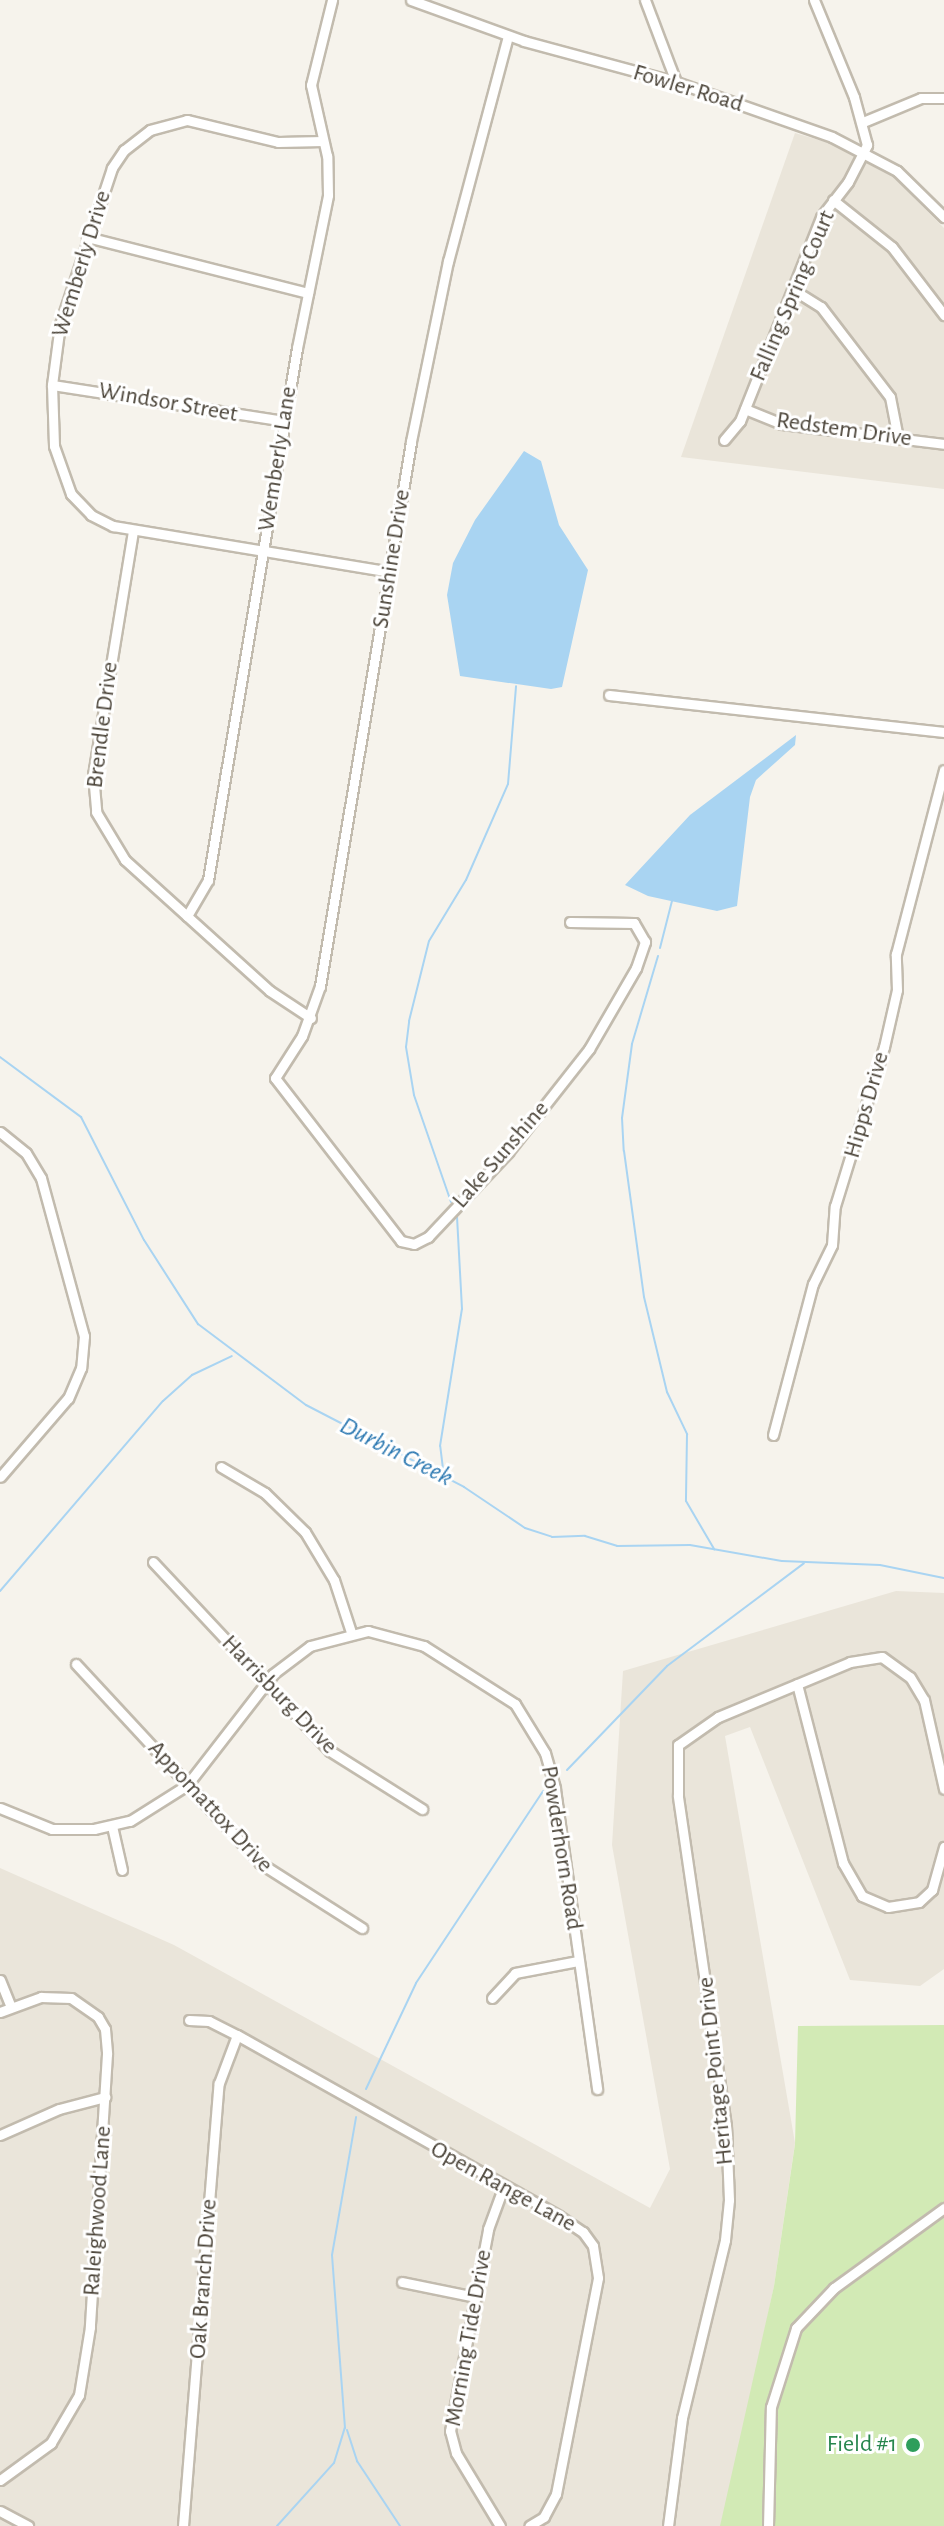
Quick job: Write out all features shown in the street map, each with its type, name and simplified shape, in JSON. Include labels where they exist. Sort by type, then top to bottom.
[{"type":"street","name":"Wemberly Lane","points":[[187,916],[208,880],[284,421],[328,195],[323,141],[311,85],[332,0]]},
{"type":"street","name":"Fowler Road","points":[[411,0],[508,36],[676,82],[865,153],[907,179],[944,217]]},
{"type":"street","points":[[645,0],[676,82]]},
{"type":"street","points":[[814,0],[863,122],[865,153]]},
{"type":"street","name":"Sunshine Drive","points":[[275,1078],[311,1018],[337,906],[391,572],[448,261],[508,36]]},
{"type":"street","points":[[863,122],[921,98],[944,98]]},
{"type":"street","name":"Wemberly Drive","points":[[323,141],[278,142],[199,120],[157,127],[132,142],[116,161],[87,237],[60,324],[52,385],[54,446],[67,487],[91,515],[133,531],[391,572]]},
{"type":"street","name":"Falling Spring Court","points":[[724,440],[745,409],[792,289],[833,200],[865,153]]},
{"type":"street","points":[[833,200],[892,247],[944,315]]},
{"type":"street","points":[[87,237],[308,293]]},
{"type":"street","points":[[792,289],[821,307],[890,397],[898,438]]},
{"type":"street","name":"Windsor Street","points":[[52,385],[284,421]]},
{"type":"street","name":"Redstem Drive","points":[[745,409],[782,424],[944,444]]},
{"type":"street","name":"Brendle Drive","points":[[133,531],[93,796],[116,850],[270,991],[311,1018]]},
{"type":"street","points":[[609,695],[944,732]]},
{"type":"street","name":"Hipps Drive","points":[[773,1435],[813,1284],[832,1245],[835,1206],[884,1047],[897,990],[896,954],[944,770]]},
{"type":"street","name":"Lake Sunshine","points":[[275,1078],[389,1230],[404,1243],[422,1242],[508,1152],[577,1065],[644,951],[643,932],[634,923],[570,922]]},
{"type":"street","points":[[0,1132],[26,1153],[41,1178],[84,1336],[81,1368],[68,1398],[0,1477]]},
{"type":"street","points":[[221,1467],[265,1493],[305,1532],[334,1580],[351,1632]]},
{"type":"street","name":"Harrisburg Drive","points":[[153,1562],[330,1751],[422,1809]]},
{"type":"street","name":"Powderhorn Road","points":[[0,1808],[52,1829],[112,1826],[150,1811],[187,1785],[267,1685],[296,1654],[351,1632],[387,1634],[424,1646],[505,1696],[533,1728],[554,1785],[597,2089]]},
{"type":"street","name":"Heritage Point Drive","points":[[668,2526],[682,2418],[725,2240],[729,2200],[726,2126],[678,1795],[678,1745],[718,1717],[850,1662],[882,1657],[896,1664],[924,1700],[944,1789]]},
{"type":"street","name":"Appomattox Drive","points":[[76,1664],[277,1877],[362,1928]]},
{"type":"street","points":[[797,1684],[843,1863],[862,1896],[888,1907],[919,1902],[932,1890],[944,1847]]},
{"type":"street","points":[[112,1826],[122,1870]]},
{"type":"street","points":[[492,1998],[515,1973],[578,1961]]},
{"type":"street","points":[[0,1980],[11,2007]]},
{"type":"street","name":"Raleighwood Lane","points":[[0,2012],[51,1997],[88,2006],[105,2029],[105,2097],[90,2327],[79,2395],[51,2443],[0,2480]]},
{"type":"street","name":"Open Range Lane","points":[[189,2020],[209,2021],[237,2035],[583,2232],[593,2246],[598,2278],[556,2494],[544,2517],[529,2526]]},
{"type":"street","name":"Oak Branch Drive","points":[[183,2526],[219,2083],[237,2035]]},
{"type":"street","points":[[0,2135],[105,2097]]},
{"type":"street","name":"Morning Tide Drive","points":[[500,2526],[456,2453],[450,2431],[488,2229],[503,2188]]},
{"type":"street","points":[[768,2526],[771,2407],[796,2328],[834,2288],[944,2208]]},
{"type":"street","points":[[402,2282],[476,2297]]},
{"type":"street","points":[[0,2511],[28,2526]]},
{"type":"shaded area","points":[[795,133],[833,144],[888,172],[944,228],[944,489],[681,457]]},
{"type":"shaded area","points":[[896,1591],[944,1593],[944,1969],[920,1986],[850,1980],[750,1727],[725,1736],[795,2143],[774,2286],[723,2526],[0,2526],[0,1868],[174,1945],[650,2208],[670,2169],[612,1845],[623,1671]]},
{"type":"green space","points":[[944,2025],[944,2526],[720,2526],[774,2286],[795,2144],[798,2026]]},
{"type":"water","points":[[524,451],[541,461],[559,525],[588,570],[562,687],[551,689],[460,676],[447,595],[453,563],[475,520]]},
{"type":"water","points":[[796,735],[795,745],[756,780],[750,797],[737,906],[717,911],[648,896],[625,885],[690,815]]},
{"type":"waterway","points":[[451,1202],[414,1095],[406,1047],[409,1021],[429,941],[466,880],[508,784],[516,686]]},
{"type":"waterway","points":[[660,948],[672,901]]},
{"type":"waterway","points":[[658,956],[632,1044],[622,1118],[624,1151],[644,1297],[667,1392],[687,1434],[686,1501],[714,1549]]},
{"type":"waterway","name":"Durbin Creek","points":[[0,1057],[81,1117],[144,1240],[198,1324],[306,1405],[464,1487],[525,1528],[552,1537],[585,1536],[617,1546],[690,1545],[782,1561],[880,1565],[944,1578]]},
{"type":"waterway","points":[[444,1477],[440,1446],[462,1309],[457,1216]]},
{"type":"waterway","points":[[0,1591],[163,1401],[192,1375],[232,1356]]},
{"type":"waterway","points":[[567,1770],[667,1666],[804,1563]]},
{"type":"waterway","points":[[366,2089],[416,1983],[543,1791]]},
{"type":"waterway","points":[[277,2526],[334,2463],[345,2428],[332,2255],[356,2117]]},
{"type":"waterway","points":[[347,2430],[357,2461],[400,2526]]},
{"type":"place","name":"Field #1","points":[[913,2445]]}]
